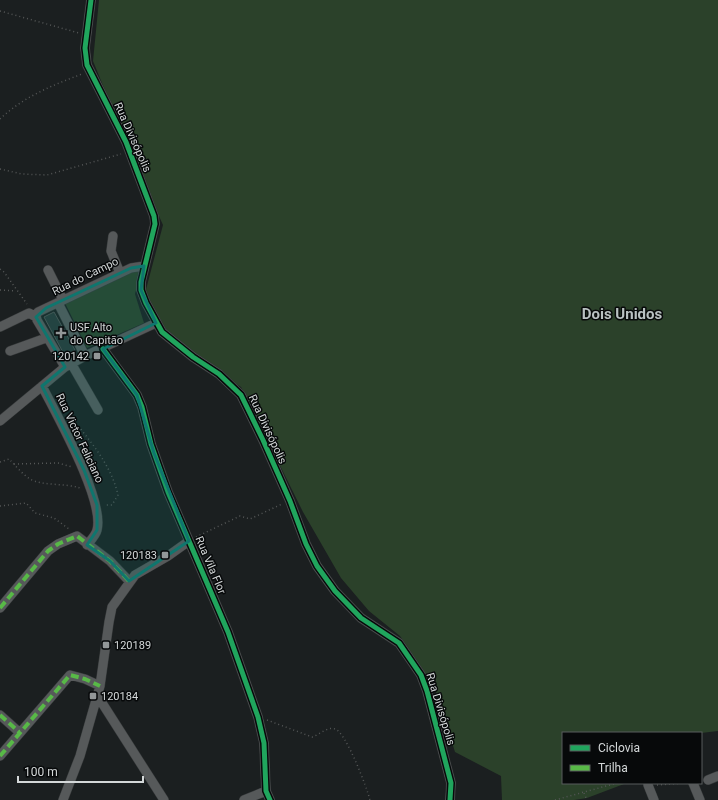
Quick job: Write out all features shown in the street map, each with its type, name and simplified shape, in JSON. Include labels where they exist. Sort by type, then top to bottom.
[{"type":"street","name":"Rua Divisópolis","points":[[91,0],[85,48],[87,65],[110,108],[130,151],[154,216],[155,224],[144,266],[141,290],[156,323],[173,342],[219,374],[241,394],[290,501],[306,544],[317,566],[335,591],[361,618],[399,643],[421,675],[427,691],[451,782],[450,800]]},
{"type":"street","points":[[113,236],[111,251],[120,273]]},
{"type":"street","name":"Rua do Campo","points":[[37,315],[130,268],[144,266]]},
{"type":"street","points":[[48,270],[85,356]]},
{"type":"street","points":[[0,327],[29,314],[37,315],[46,338],[68,365],[98,410]]},
{"type":"street","points":[[0,421],[68,365],[156,323]]},
{"type":"street","points":[[10,351],[46,338]]},
{"type":"street","name":"Rua Vila Flor","points":[[103,349],[137,395],[142,407],[145,427],[154,453],[189,541],[228,632],[258,717],[264,744],[266,792],[270,800]]},
{"type":"street","name":"Rua Victor Feliciano","points":[[42,386],[84,470],[97,505],[98,530],[87,545]]},
{"type":"street","points":[[0,608],[48,551],[58,544],[77,536],[105,557],[129,581]]},
{"type":"street","points":[[63,800],[80,756],[98,691],[108,622],[112,608],[129,581],[135,575],[168,556],[189,541]]},
{"type":"street","points":[[0,593],[8,599]]},
{"type":"street","points":[[0,756],[19,732],[70,675],[85,679],[98,691],[164,800]]},
{"type":"street","points":[[0,715],[19,732]]},
{"type":"street","points":[[708,780],[718,776]]},
{"type":"street","points":[[694,784],[700,800]]},
{"type":"street","points":[[648,785],[654,800]]},
{"type":"street","points":[[244,800],[266,792]]},
{"type":"path","points":[[0,11],[87,36]]},
{"type":"path","points":[[0,119],[11,109],[48,87],[90,72]]},
{"type":"path","points":[[0,169],[22,174],[47,175],[130,151]]},
{"type":"path","points":[[0,269],[4,272],[17,291],[37,315]]},
{"type":"path","points":[[0,290],[17,291]]},
{"type":"path","points":[[64,429],[79,427],[93,443],[115,481],[118,495],[112,505],[97,505]]},
{"type":"path","points":[[0,462],[9,459],[30,479],[41,482],[69,484],[93,496]]},
{"type":"path","points":[[14,464],[58,463],[84,470]]},
{"type":"path","points":[[189,541],[240,516],[250,519],[290,501]]},
{"type":"path","points":[[0,506],[26,503],[35,513],[54,518],[77,536]]},
{"type":"path","points":[[258,717],[312,737],[332,728],[336,729],[340,733],[355,760],[365,782],[370,800]]},
{"type":"path","points":[[554,800],[614,784]]},
{"type":"path","points":[[648,785],[666,784]]},
{"type":"path","points":[[584,793],[587,800]]},
{"type":"highlighted area","points":[[144,266],[141,290],[156,323],[103,349],[137,395],[154,453],[189,541],[129,581],[110,561],[87,545],[97,530],[97,505],[84,470],[42,386],[65,367],[36,317],[46,308],[131,268]]},
{"type":"green space","points":[[99,0],[718,0],[718,731],[702,733],[562,732],[562,784],[624,784],[587,798],[574,800],[502,800],[501,776],[455,752],[436,692],[400,636],[369,611],[341,578],[303,512],[241,387],[190,357],[161,334],[144,297],[163,225],[128,147],[93,61]]},
{"type":"green space","points":[[135,270],[141,271],[135,294],[144,323],[87,348],[65,303]]},
{"type":"building","name":"USF Alto do Capitão","points":[[54,312],[75,350],[65,356],[44,317]]},
{"type":"marked path","points":[[0,608],[48,551],[58,544],[77,536],[110,561],[129,581]]},
{"type":"marked path","points":[[0,756],[70,675],[85,679],[100,686]]},
{"type":"marked path","points":[[0,715],[19,732]]},
{"type":"cycle path","points":[[91,0],[85,48],[87,65],[126,142],[154,216],[155,224],[141,282],[141,290],[146,303],[162,332],[193,357],[219,374],[241,395],[263,440],[290,501],[306,544],[317,566],[335,591],[361,618],[399,643],[421,675],[427,691],[451,783],[450,800]]},
{"type":"cycle path","points":[[103,349],[137,395],[142,407],[151,444],[168,492],[228,632],[258,717],[264,743],[266,791],[270,800]]},
{"type":"place","name":"USF Alto do Capitão","points":[[61,333]]},
{"type":"place","name":"120142","points":[[97,356]]},
{"type":"place","name":"120183","points":[[165,555]]},
{"type":"place","name":"120189","points":[[106,645]]},
{"type":"place","name":"120184","points":[[93,696]]},
{"type":"district","name":"Dois Unidos","points":[[622,314]]}]
